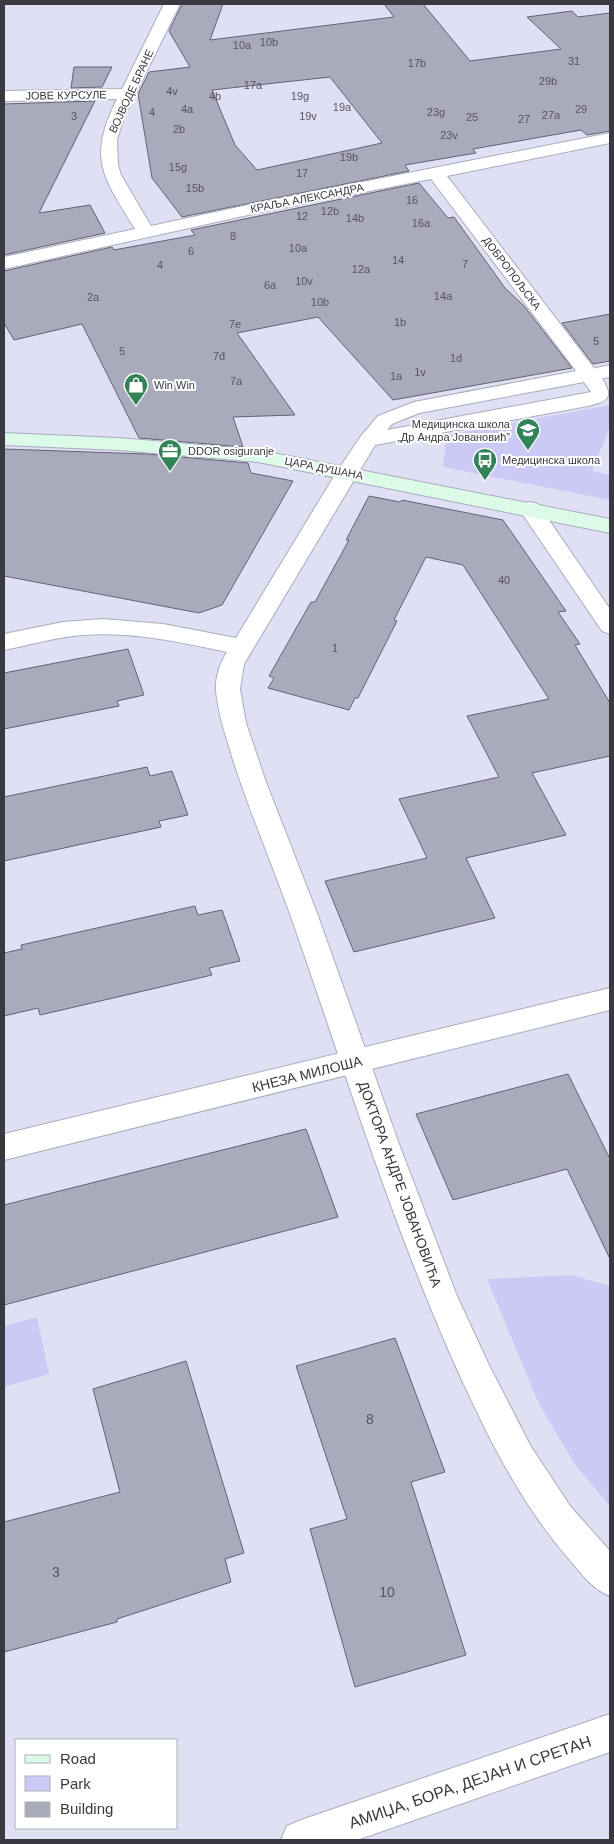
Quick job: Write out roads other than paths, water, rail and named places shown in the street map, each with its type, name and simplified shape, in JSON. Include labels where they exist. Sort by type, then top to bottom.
[{"type":"main road","name":"ЦАРА ДУШАНА","points":[[4,439],[119,444],[258,456],[610,526]]},
{"type":"street","name":"ВОЈВОДЕ БРАНЕ","points":[[146,232],[119,190],[108,165],[109,140],[116,118],[172,4]]},
{"type":"street","name":"ЈОВЕ КУРСУЛЕ","points":[[4,96],[128,94]]},
{"type":"street","name":"КРАЉА АЛЕКСАНДРА","points":[[4,263],[435,172],[610,138]]},
{"type":"street","name":"ДОБРОПОЉСКА","points":[[347,473],[368,440],[595,399],[600,396],[601,391],[435,172]]},
{"type":"street","points":[[589,375],[610,371]]},
{"type":"street","name":"ДОКТОРА АНДРЕ ЈОВАНОВИЋА","points":[[347,473],[232,664],[228,689],[234,723],[253,782],[303,913],[439,1291],[476,1374],[518,1457],[557,1518],[610,1578]]},
{"type":"street","points":[[530,509],[610,626]]},
{"type":"street","points":[[4,642],[69,629],[100,626],[135,629],[242,647]]},
{"type":"street","name":"КНЕЗА МИЛОША","points":[[4,1147],[610,1000]]},
{"type":"street","name":"АМИЏА, БОРА, ДЕЈАН И СРЕТАН","points":[[301,1840],[610,1733]]},
{"type":"place","name":"Win Win","points":[[136,406]]},
{"type":"place","name":"Медицинска школа „Др Андра Јовановић”","points":[[528,451]]},
{"type":"place","name":"DDOR osiguranje","points":[[170,472]]},
{"type":"place","name":"Медицинска школа","points":[[485,481]]}]
